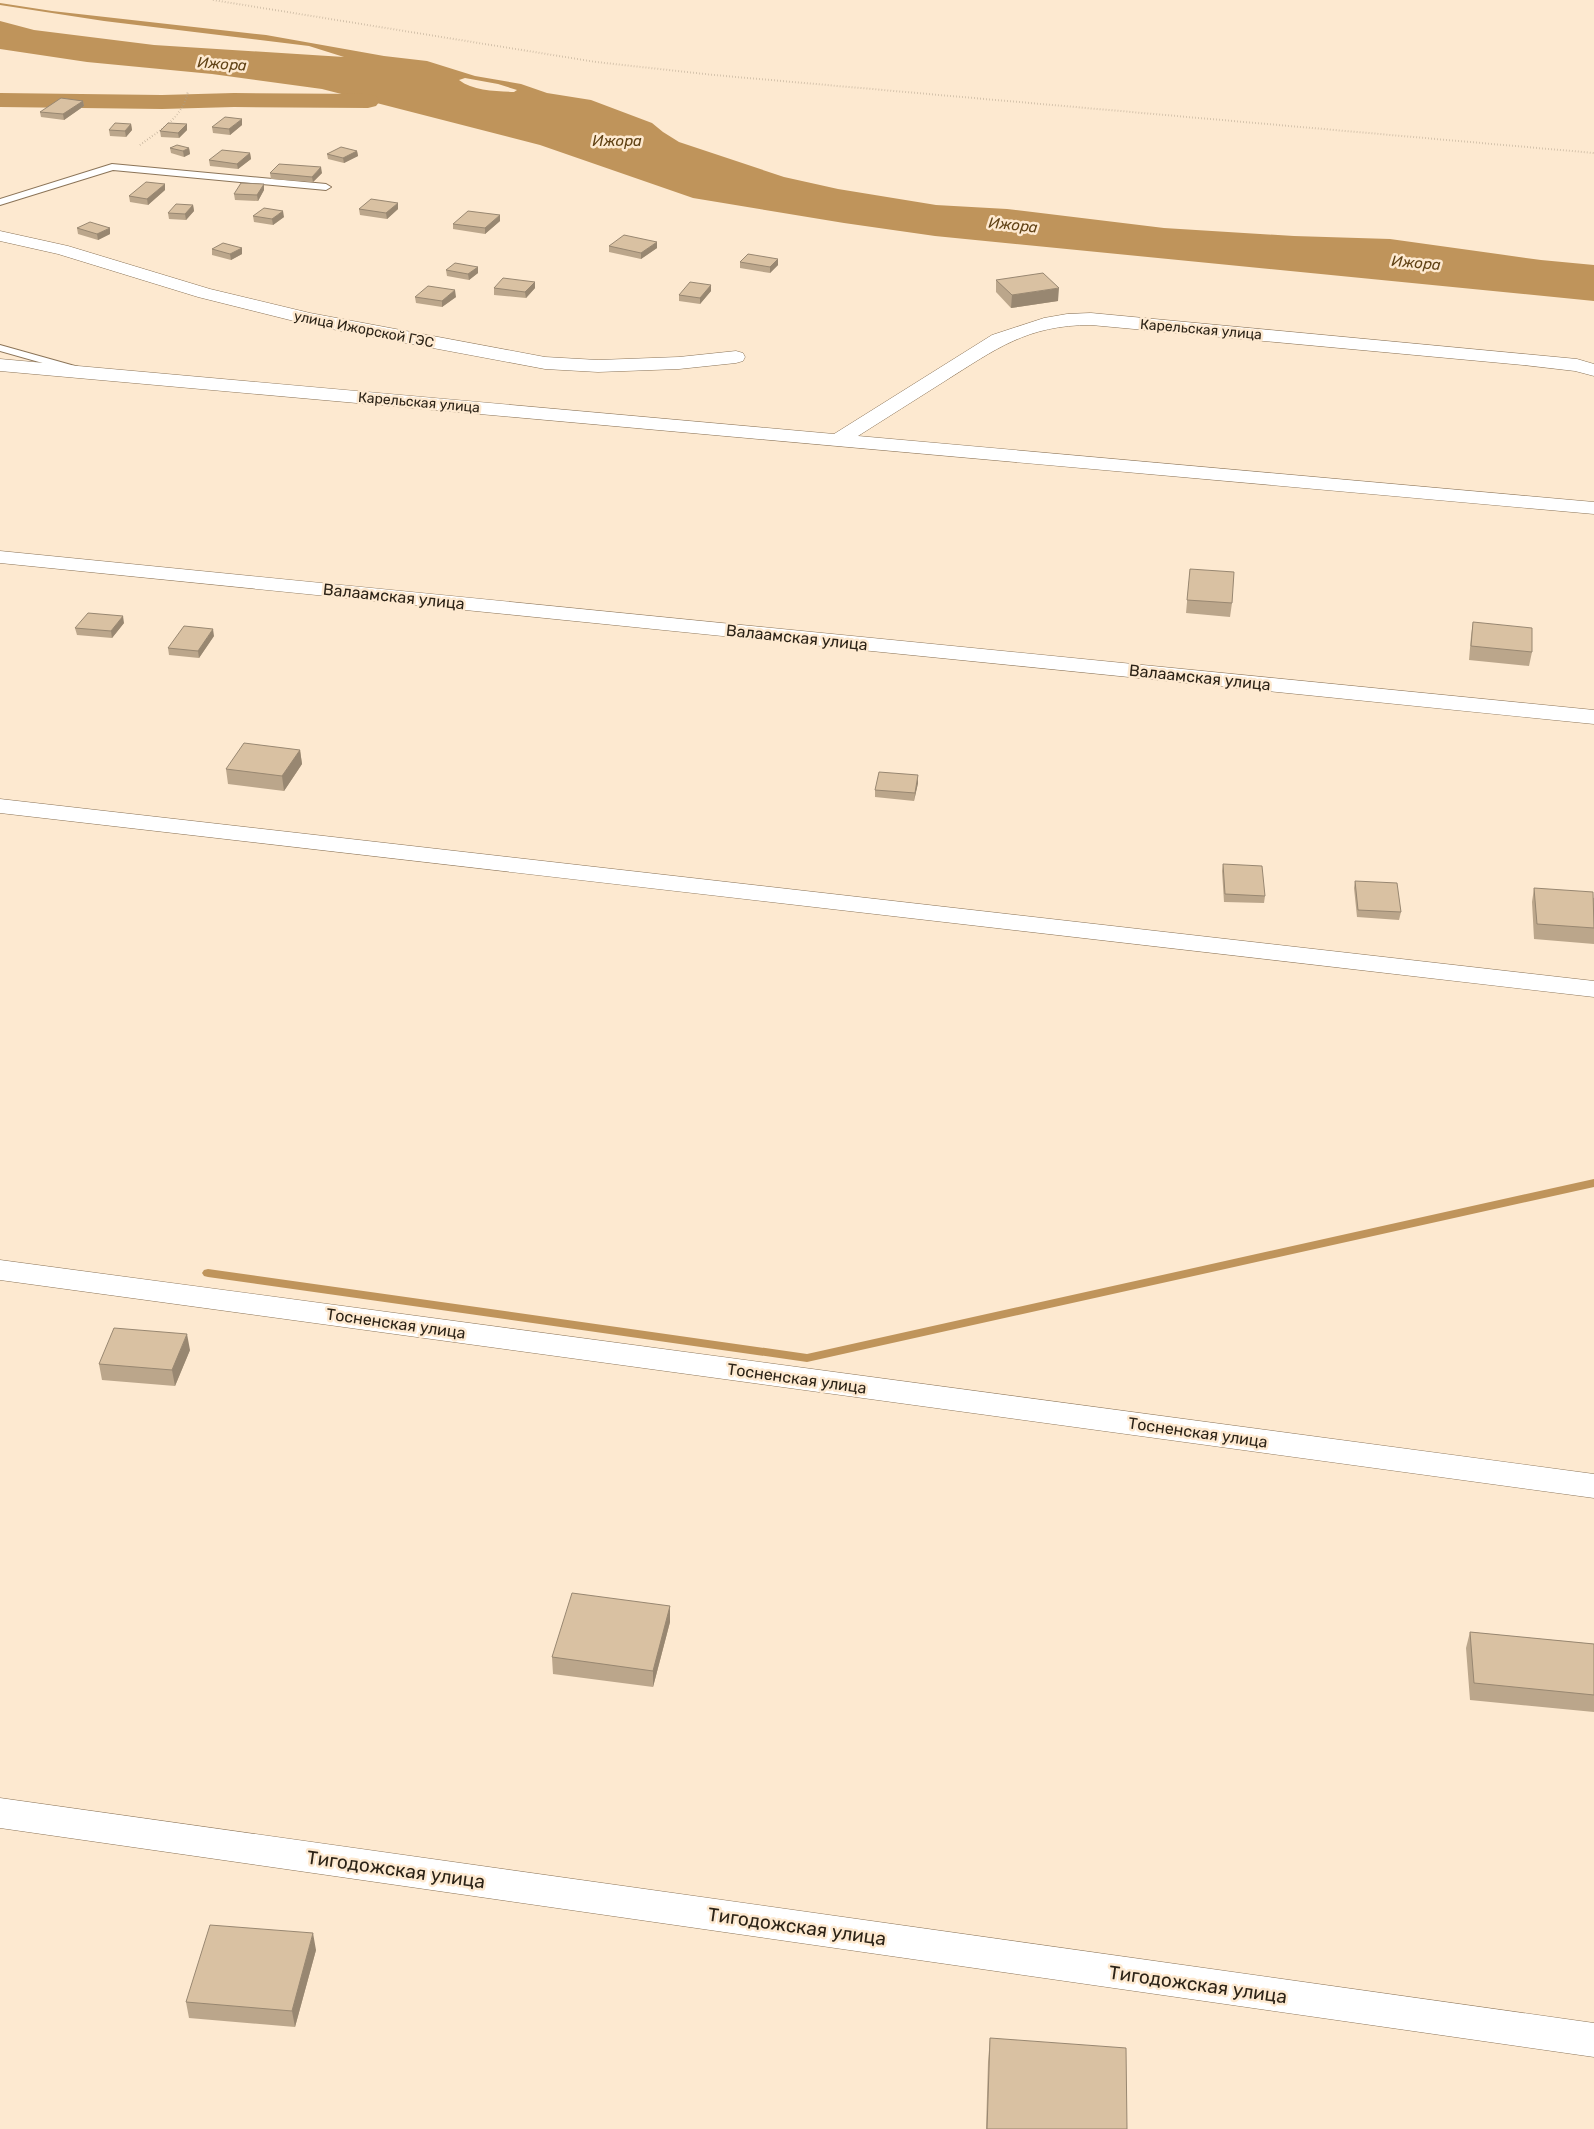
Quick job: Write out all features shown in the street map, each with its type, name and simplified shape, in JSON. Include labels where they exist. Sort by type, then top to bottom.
[{"type":"street","name":"улица Ижорской ГЭС","points":[[0,236],[62,250],[204,293],[310,320],[546,362],[607,366],[678,363],[736,357]]},
{"type":"street","name":"Карельская улица","points":[[838,440],[999,339],[1026,328],[1068,318],[1523,359],[1577,365],[1594,370]]},
{"type":"street","name":"Карельская улица","points":[[0,365],[1594,508]]},
{"type":"street","name":"Валаамская улица","points":[[0,557],[1594,717]]},
{"type":"street","points":[[0,806],[1594,989]]},
{"type":"street","name":"Тосненская улица","points":[[0,1270],[1594,1486]]},
{"type":"street","name":"Тигодожская улица","points":[[0,1813],[1594,2040]]},
{"type":"lane","points":[[0,202],[112,167],[326,187]]},
{"type":"lane","points":[[0,348],[86,372]]},
{"type":"path","points":[[213,0],[596,62],[714,76],[1594,153]]},
{"type":"path","points":[[112,167],[176,118],[187,101],[188,91]]},
{"type":"water","name":"Ижора","points":[[0,3],[52,11],[266,35],[384,56],[427,61],[475,76],[521,84],[547,93],[591,100],[652,123],[679,142],[784,177],[838,189],[936,205],[1007,209],[1164,228],[1294,236],[1390,239],[1541,260],[1594,265],[1594,301],[935,236],[693,198],[540,145],[322,89],[212,74],[87,62],[0,49],[0,21],[34,30],[154,45],[344,57],[309,46],[104,21],[0,5]],"holes":[[[465,78],[498,84],[517,90],[514,92],[485,90],[465,84],[459,80]]]},
{"type":"building","points":[[61,98],[83,101],[63,114],[40,112]]},
{"type":"building","points":[[225,117],[242,119],[229,129],[212,127]]},
{"type":"building","points":[[115,123],[131,124],[125,131],[109,130]]},
{"type":"building","points":[[168,123],[187,124],[178,133],[160,131]]},
{"type":"building","points":[[177,145],[189,148],[183,151],[170,148]]},
{"type":"building","points":[[341,147],[357,151],[343,158],[327,154]]},
{"type":"building","points":[[222,150],[250,153],[237,164],[209,160]]},
{"type":"building","points":[[279,164],[321,167],[312,177],[270,173]]},
{"type":"building","points":[[146,182],[165,184],[147,199],[129,196]]},
{"type":"building","points":[[241,183],[264,184],[257,195],[234,194]]},
{"type":"building","points":[[371,199],[398,203],[386,213],[359,209]]},
{"type":"building","points":[[176,204],[193,205],[185,214],[168,213]]},
{"type":"building","points":[[264,208],[283,211],[272,219],[253,216]]},
{"type":"building","points":[[468,211],[500,215],[485,228],[453,224]]},
{"type":"building","points":[[90,222],[110,228],[97,234],[77,228]]},
{"type":"building","points":[[624,235],[657,242],[641,253],[609,246]]},
{"type":"building","points":[[223,243],[242,248],[230,254],[212,249]]},
{"type":"building","points":[[748,254],[778,259],[770,267],[740,262]]},
{"type":"building","points":[[455,263],[478,267],[468,274],[446,270]]},
{"type":"building","points":[[1043,273],[1059,288],[1012,295],[996,280]]},
{"type":"building","points":[[503,278],[535,282],[525,292],[494,288]]},
{"type":"building","points":[[690,282],[711,285],[700,298],[679,295]]},
{"type":"building","points":[[428,286],[455,290],[442,301],[415,297]]},
{"type":"building","points":[[1190,569],[1234,572],[1232,603],[1187,600]]},
{"type":"building","points":[[88,613],[123,616],[111,631],[75,628]]},
{"type":"building","points":[[1473,622],[1532,628],[1532,652],[1471,646]]},
{"type":"building","points":[[184,626],[213,629],[198,651],[168,648]]},
{"type":"building","points":[[244,743],[300,750],[282,776],[226,769]]},
{"type":"building","points":[[879,772],[918,775],[915,793],[875,790]]},
{"type":"building","points":[[1223,864],[1262,866],[1265,896],[1225,894]]},
{"type":"building","points":[[1355,881],[1397,883],[1401,912],[1358,910]]},
{"type":"building","points":[[1534,888],[1593,892],[1594,928],[1537,924]]},
{"type":"building","points":[[114,1328],[187,1334],[172,1370],[99,1364]]},
{"type":"building","points":[[572,1593],[670,1606],[653,1671],[552,1657]]},
{"type":"building","points":[[1470,1632],[1594,1644],[1594,1695],[1474,1683]]},
{"type":"building","points":[[210,1925],[313,1933],[292,2011],[186,2002]]},
{"type":"building","points":[[990,2038],[1126,2048],[1127,2129],[987,2129]]},
{"type":"waterway","points":[[0,100],[162,102],[234,100],[368,101]]},
{"type":"waterway","points":[[208,1273],[807,1358],[1594,1183]]}]
